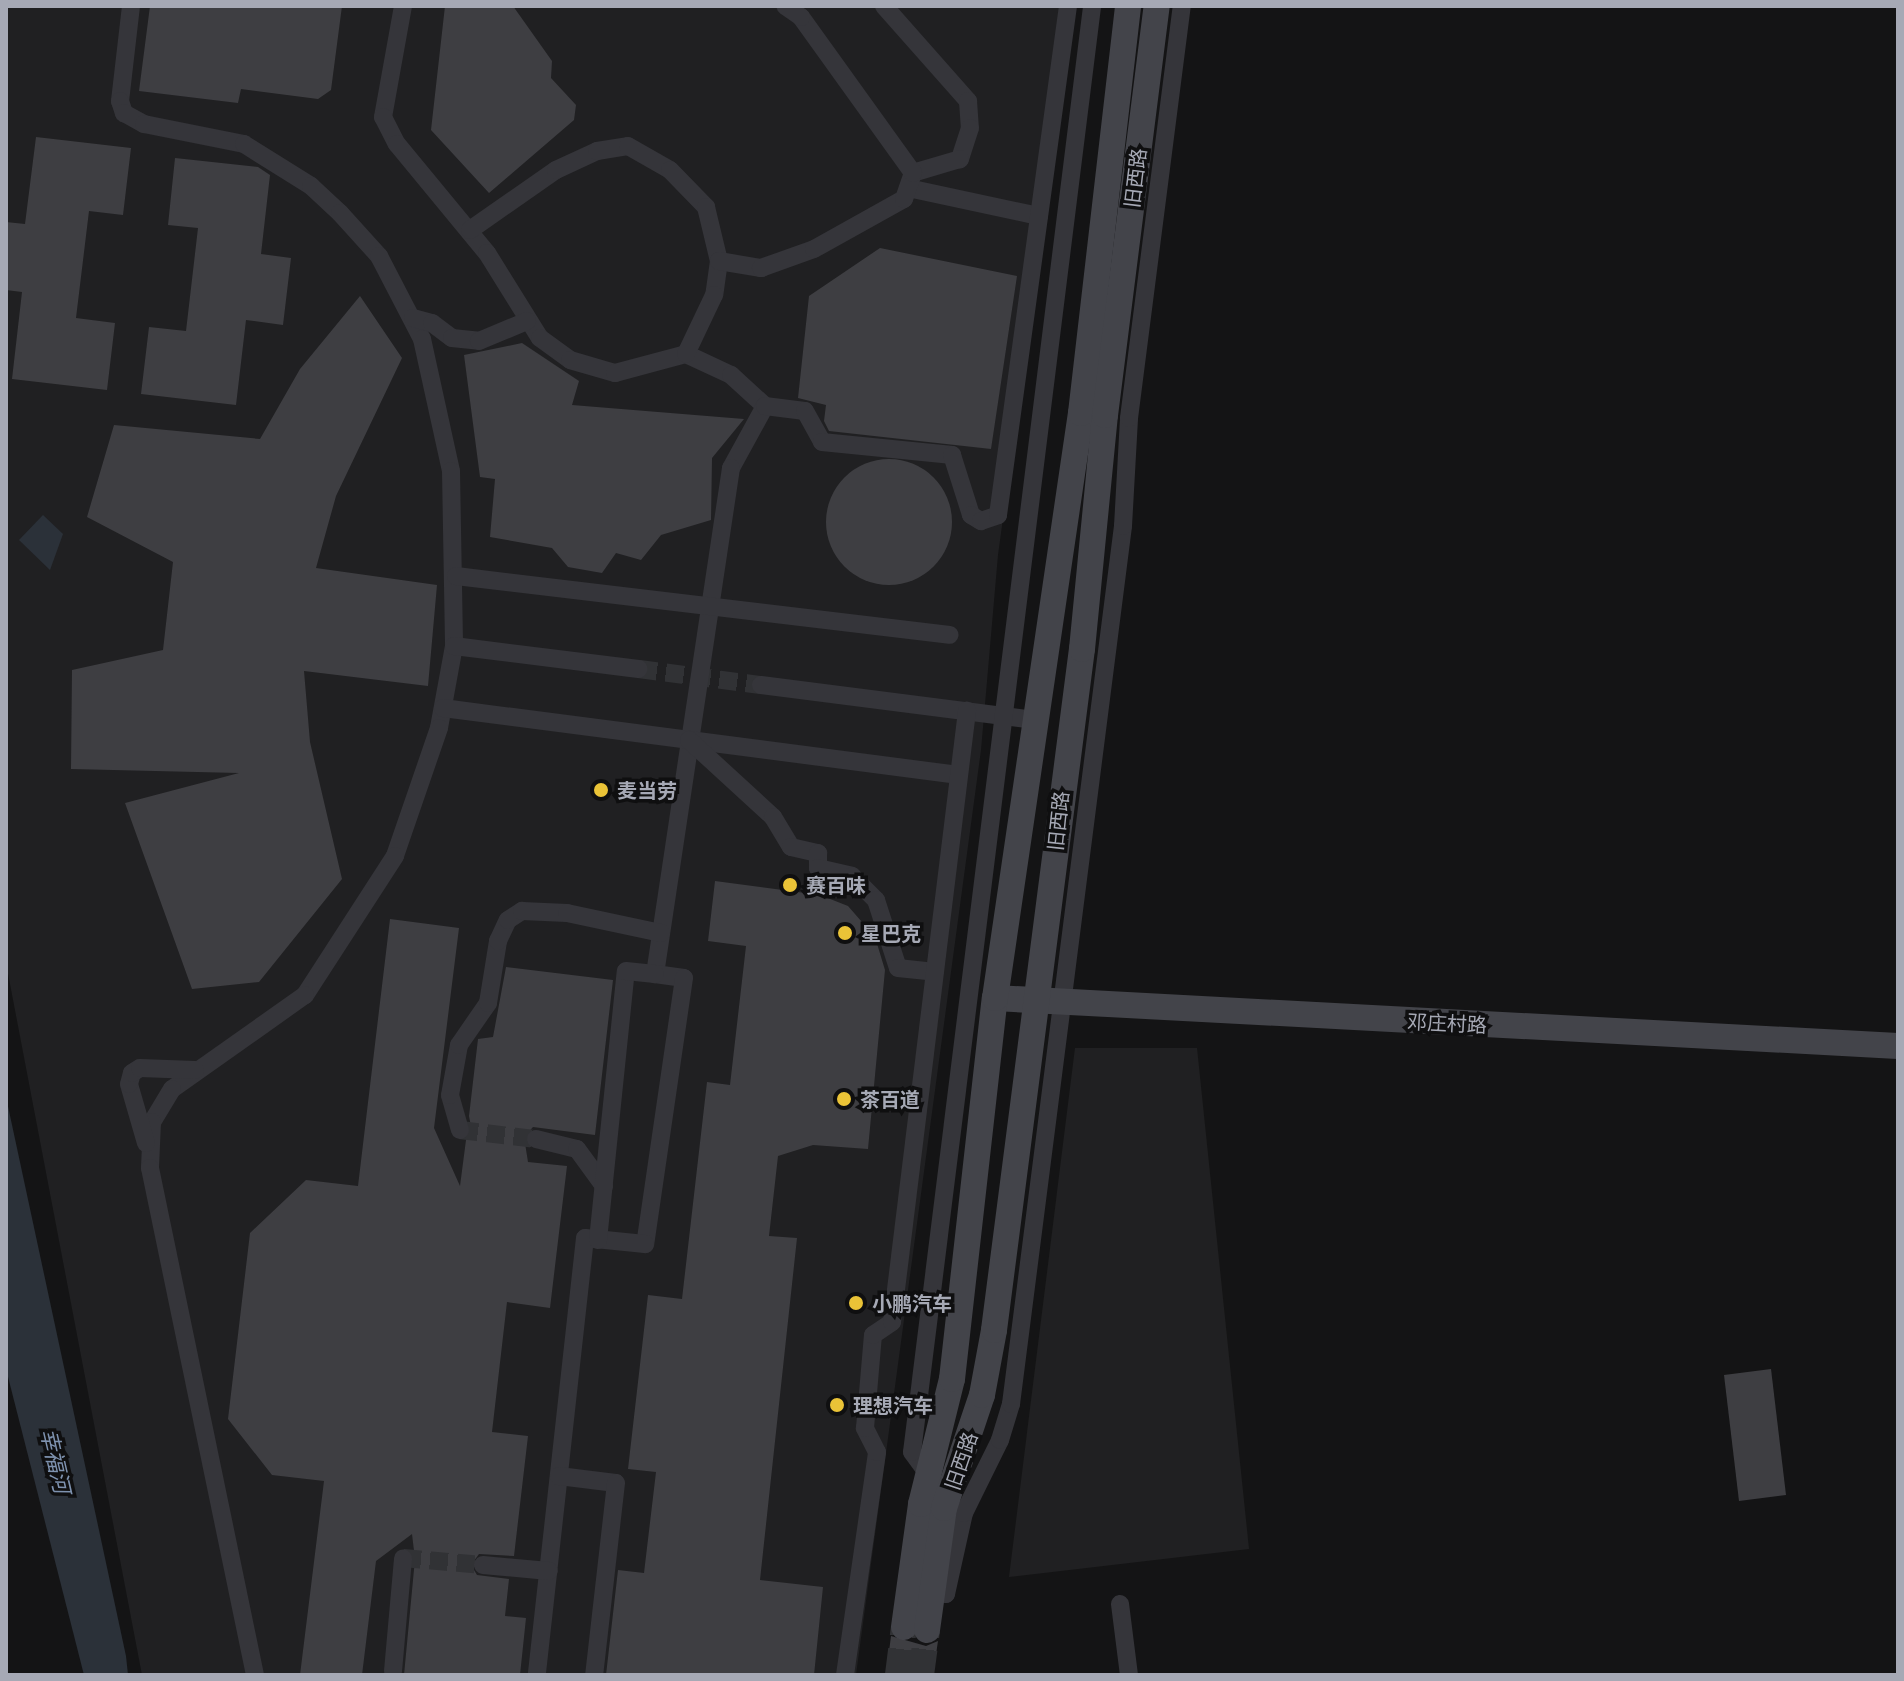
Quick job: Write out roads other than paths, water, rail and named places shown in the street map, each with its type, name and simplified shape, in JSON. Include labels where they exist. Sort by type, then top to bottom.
[{"type":"main road","name":"旧西路","points":[[1128,6],[1081,413],[995,998],[952,1379],[928,1474],[916,1628],[932,1593],[944,1508],[987,1375],[1157,6]]},
{"type":"main road","name":"邓庄村路","points":[[995,998],[1898,1046]]},
{"type":"street","points":[[131,6],[120,101],[124,113],[144,124],[244,144],[311,186],[379,256],[413,318],[439,401],[447,448],[456,576],[454,646],[443,708],[420,792],[395,856],[334,957],[305,995],[263,1029],[195,1070],[172,1089],[152,1122],[150,1157]]},
{"type":"street","points":[[403,6],[383,117],[397,144],[470,230],[527,321],[570,360],[615,373],[686,354],[731,375],[765,406],[805,411],[822,442],[952,455],[971,515],[981,521],[998,515],[1068,6]]},
{"type":"street","points":[[785,6],[801,17],[911,180],[1039,216]]},
{"type":"street","points":[[719,261],[761,268],[814,249],[904,199],[911,180],[960,159],[970,128],[968,101],[884,6]]},
{"type":"street","points":[[928,1474],[912,1452],[1092,6]]},
{"type":"street","points":[[932,1593],[946,1594],[964,1513],[1000,1440],[1011,1404],[1123,526],[1129,418],[1182,6]]},
{"type":"street","points":[[470,230],[556,170],[597,151],[628,146],[670,170],[706,207],[719,261],[714,295],[686,354]]},
{"type":"street","points":[[413,318],[432,323],[452,338],[479,341],[527,321]]},
{"type":"street","points":[[655,974],[731,468],[765,406]]},
{"type":"street","points":[[456,576],[949,635]]},
{"type":"street","points":[[454,646],[639,669]]},
{"type":"street","points":[[761,685],[1036,720]]},
{"type":"street","points":[[443,708],[959,775]]},
{"type":"street","points":[[845,1675],[877,1452],[865,1428],[873,1335],[892,1322],[967,711]]},
{"type":"street","points":[[689,740],[773,817],[791,847],[818,853],[818,868],[852,876],[876,900],[898,968],[935,972]]},
{"type":"street","points":[[460,1130],[450,1095],[459,1045],[488,1003],[498,941],[508,920],[522,911],[567,913],[661,933]]},
{"type":"street","points":[[537,1675],[585,1238],[598,1240],[645,1244],[684,978],[626,971],[598,1240]]},
{"type":"street","points":[[195,1070],[140,1068],[132,1073],[129,1084],[150,1157],[255,1675]]},
{"type":"street","points":[[536,1139],[577,1149],[604,1186]]},
{"type":"street","points":[[559,1476],[616,1483],[594,1675]]},
{"type":"street","points":[[393,1671],[403,1558]]},
{"type":"street","points":[[483,1565],[549,1571]]},
{"type":"street","points":[[1120,1604],[1129,1675]]},
{"type":"water","points":[[43,515],[63,534],[50,570],[19,540]]},
{"type":"water","name":"幸福河","points":[[6,1097],[128,1675],[84,1675],[6,1369]]},
{"type":"tunnel","points":[[639,669],[761,685]]},
{"type":"tunnel","points":[[460,1130],[536,1139]]},
{"type":"tunnel","points":[[403,1558],[483,1565]]},
{"type":"tunnel","points":[[898,1675],[904,1627]]},
{"type":"tunnel","points":[[921,1675],[927,1630]]},
{"type":"place","name":"麦当劳","points":[[601,790]]},
{"type":"place","name":"赛百味","points":[[790,885]]},
{"type":"place","name":"星巴克","points":[[845,933]]},
{"type":"place","name":"茶百道","points":[[844,1099]]},
{"type":"place","name":"小鹏汽车","points":[[856,1303]]},
{"type":"place","name":"理想汽车","points":[[837,1405]]}]
